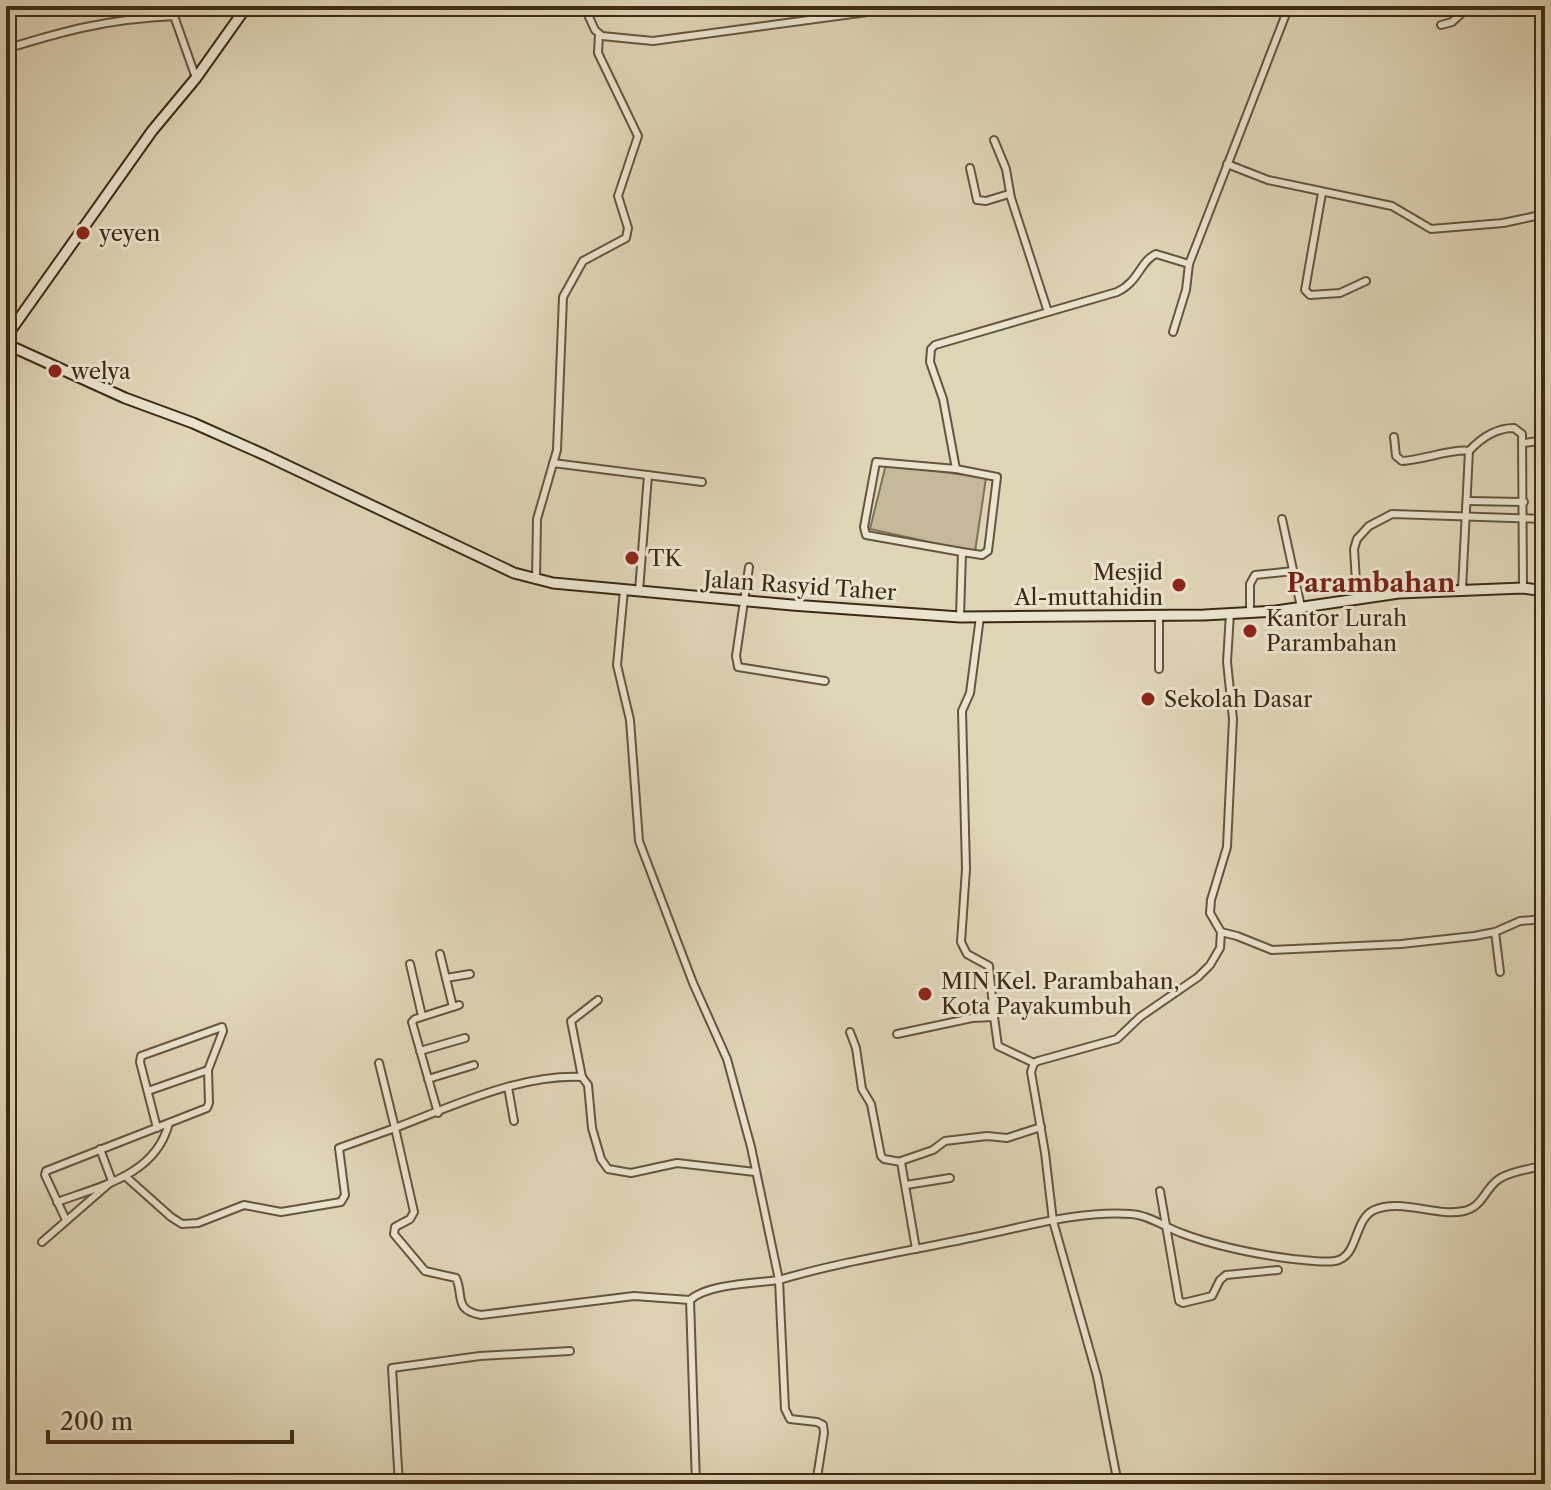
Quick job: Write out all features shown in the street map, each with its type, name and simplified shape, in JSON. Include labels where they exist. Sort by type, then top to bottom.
[{"type":"street","points":[[171,6],[196,78]]},
{"type":"street","points":[[6,337],[152,131],[196,78],[247,6]]},
{"type":"street","points":[[584,6],[587,17],[599,34],[634,40],[675,40],[912,6]]},
{"type":"street","points":[[1173,332],[1186,290],[1189,264],[1289,6]]},
{"type":"street","points":[[1441,25],[1452,22],[1463,12],[1505,7],[1545,11]]},
{"type":"street","points":[[6,49],[70,29],[119,19],[174,16]]},
{"type":"street","points":[[536,580],[537,519],[557,450],[564,293],[583,261],[626,238],[628,228],[618,196],[638,139],[598,53],[599,34]]},
{"type":"street","points":[[994,140],[1006,169],[1009,194],[1048,312]]},
{"type":"street","points":[[1227,164],[1268,180],[1392,206],[1431,229],[1503,223],[1545,214]]},
{"type":"street","points":[[970,168],[977,200],[1009,194]]},
{"type":"street","points":[[1322,193],[1305,290],[1310,295],[1340,293],[1366,281]]},
{"type":"street","points":[[956,469],[943,399],[930,362],[931,349],[940,342],[1123,290],[1134,281],[1149,258],[1156,254],[1189,264]]},
{"type":"street","points":[[6,311],[16,322]]},
{"type":"street","name":"Jalan Rasyid Taher","points":[[6,344],[125,398],[193,423],[265,455],[514,573],[536,580],[746,601],[960,617],[1250,613],[1357,598],[1462,589],[1523,588],[1545,591]]},
{"type":"street","points":[[1462,589],[1469,451],[1490,434],[1504,428],[1518,430],[1524,443],[1523,588]]},
{"type":"street","points":[[1394,437],[1396,456],[1402,461],[1433,458],[1464,449],[1469,451]]},
{"type":"street","points":[[1524,443],[1545,440]]},
{"type":"street","points":[[876,462],[994,475],[998,481],[988,551],[982,555],[962,552],[869,537],[864,529],[876,462]]},
{"type":"street","points":[[553,463],[702,482]]},
{"type":"street","points":[[639,591],[648,475]]},
{"type":"street","points":[[1468,501],[1524,502]]},
{"type":"street","points":[[1357,598],[1354,549],[1363,530],[1397,513],[1545,519]]},
{"type":"street","points":[[1282,519],[1301,607]]},
{"type":"street","points":[[960,617],[962,552]]},
{"type":"street","points":[[749,567],[736,656],[738,667],[825,681]]},
{"type":"street","points":[[1250,613],[1250,584],[1255,575],[1293,571]]},
{"type":"street","points":[[624,590],[617,665],[630,720],[639,841],[693,983],[727,1059],[779,1280],[785,1409],[790,1419],[823,1425],[816,1484]]},
{"type":"street","points":[[980,617],[970,693],[962,711],[966,869],[961,942],[967,954],[989,966],[998,1046],[1034,1063],[1110,1042],[1123,1035],[1135,1021],[1204,971],[1220,948],[1221,932],[1210,913],[1227,847],[1233,719],[1227,662],[1230,613]]},
{"type":"street","points":[[1159,616],[1159,669]]},
{"type":"street","points":[[1221,932],[1272,950],[1401,944],[1495,932],[1520,921],[1545,919]]},
{"type":"street","points":[[1495,932],[1500,972]]},
{"type":"street","points":[[438,1113],[412,1022],[456,1006],[440,954]]},
{"type":"street","points":[[410,964],[422,1016]]},
{"type":"street","points":[[446,978],[470,974]]},
{"type":"street","points":[[598,1000],[571,1021],[582,1077],[588,1085],[592,1128],[601,1159],[608,1169],[631,1173],[677,1163],[755,1172]]},
{"type":"street","points":[[897,1034],[972,1018],[994,1017]]},
{"type":"street","points":[[66,1220],[45,1175],[46,1171],[100,1149],[157,1128],[209,1107],[208,1070],[222,1027],[141,1056],[157,1128]]},
{"type":"street","points":[[850,1032],[856,1048],[862,1089],[871,1104],[884,1159],[901,1161],[933,1150],[945,1141],[987,1136],[1007,1138],[1041,1127]]},
{"type":"street","points":[[420,1051],[465,1038]]},
{"type":"street","points":[[379,1063],[414,1212],[410,1219],[395,1227],[394,1234],[425,1271],[456,1278],[459,1298],[467,1310],[481,1315],[634,1296],[690,1300]]},
{"type":"street","points":[[1034,1063],[1031,1072],[1053,1221],[1097,1376],[1118,1484]]},
{"type":"street","points":[[428,1079],[474,1065]]},
{"type":"street","points":[[148,1091],[208,1070]]},
{"type":"street","points":[[125,1176],[182,1224],[198,1223],[244,1205],[281,1212],[334,1204],[345,1197],[340,1146],[508,1087],[536,1080],[582,1077]]},
{"type":"street","points":[[508,1087],[514,1121]]},
{"type":"street","points":[[57,1202],[140,1168],[159,1149],[169,1123]]},
{"type":"street","points":[[100,1149],[112,1181]]},
{"type":"street","points":[[901,1161],[916,1249]]},
{"type":"street","points":[[696,1484],[690,1300],[695,1295],[1053,1221],[1130,1214],[1145,1217],[1205,1242],[1245,1253],[1309,1261],[1339,1260],[1346,1256],[1365,1216],[1373,1211],[1384,1207],[1462,1211],[1482,1201],[1501,1177],[1545,1165]]},
{"type":"street","points":[[906,1185],[950,1178]]},
{"type":"street","points":[[42,1242],[112,1181]]},
{"type":"street","points":[[1160,1191],[1178,1300],[1212,1296],[1226,1275],[1278,1270]]},
{"type":"street","points":[[399,1484],[392,1368],[480,1356],[570,1351]]},
{"type":"shaded area","points":[[886,464],[986,478],[975,552],[870,529]]},
{"type":"place","name":"yeyen","points":[[83,233]]},
{"type":"place","name":"welya","points":[[55,371]]},
{"type":"place","name":"TK","points":[[632,558]]},
{"type":"place","name":"Mesjid Al-muttahidin","points":[[1179,585]]},
{"type":"place","name":"Kantor Lurah Parambahan","points":[[1250,631]]},
{"type":"place","name":"Sekolah Dasar","points":[[1148,699]]},
{"type":"place","name":"MIN Kel. Parambahan, Kota Payakumbuh","points":[[925,994]]},
{"type":"district","name":"Parambahan","points":[[1371,583]]}]
